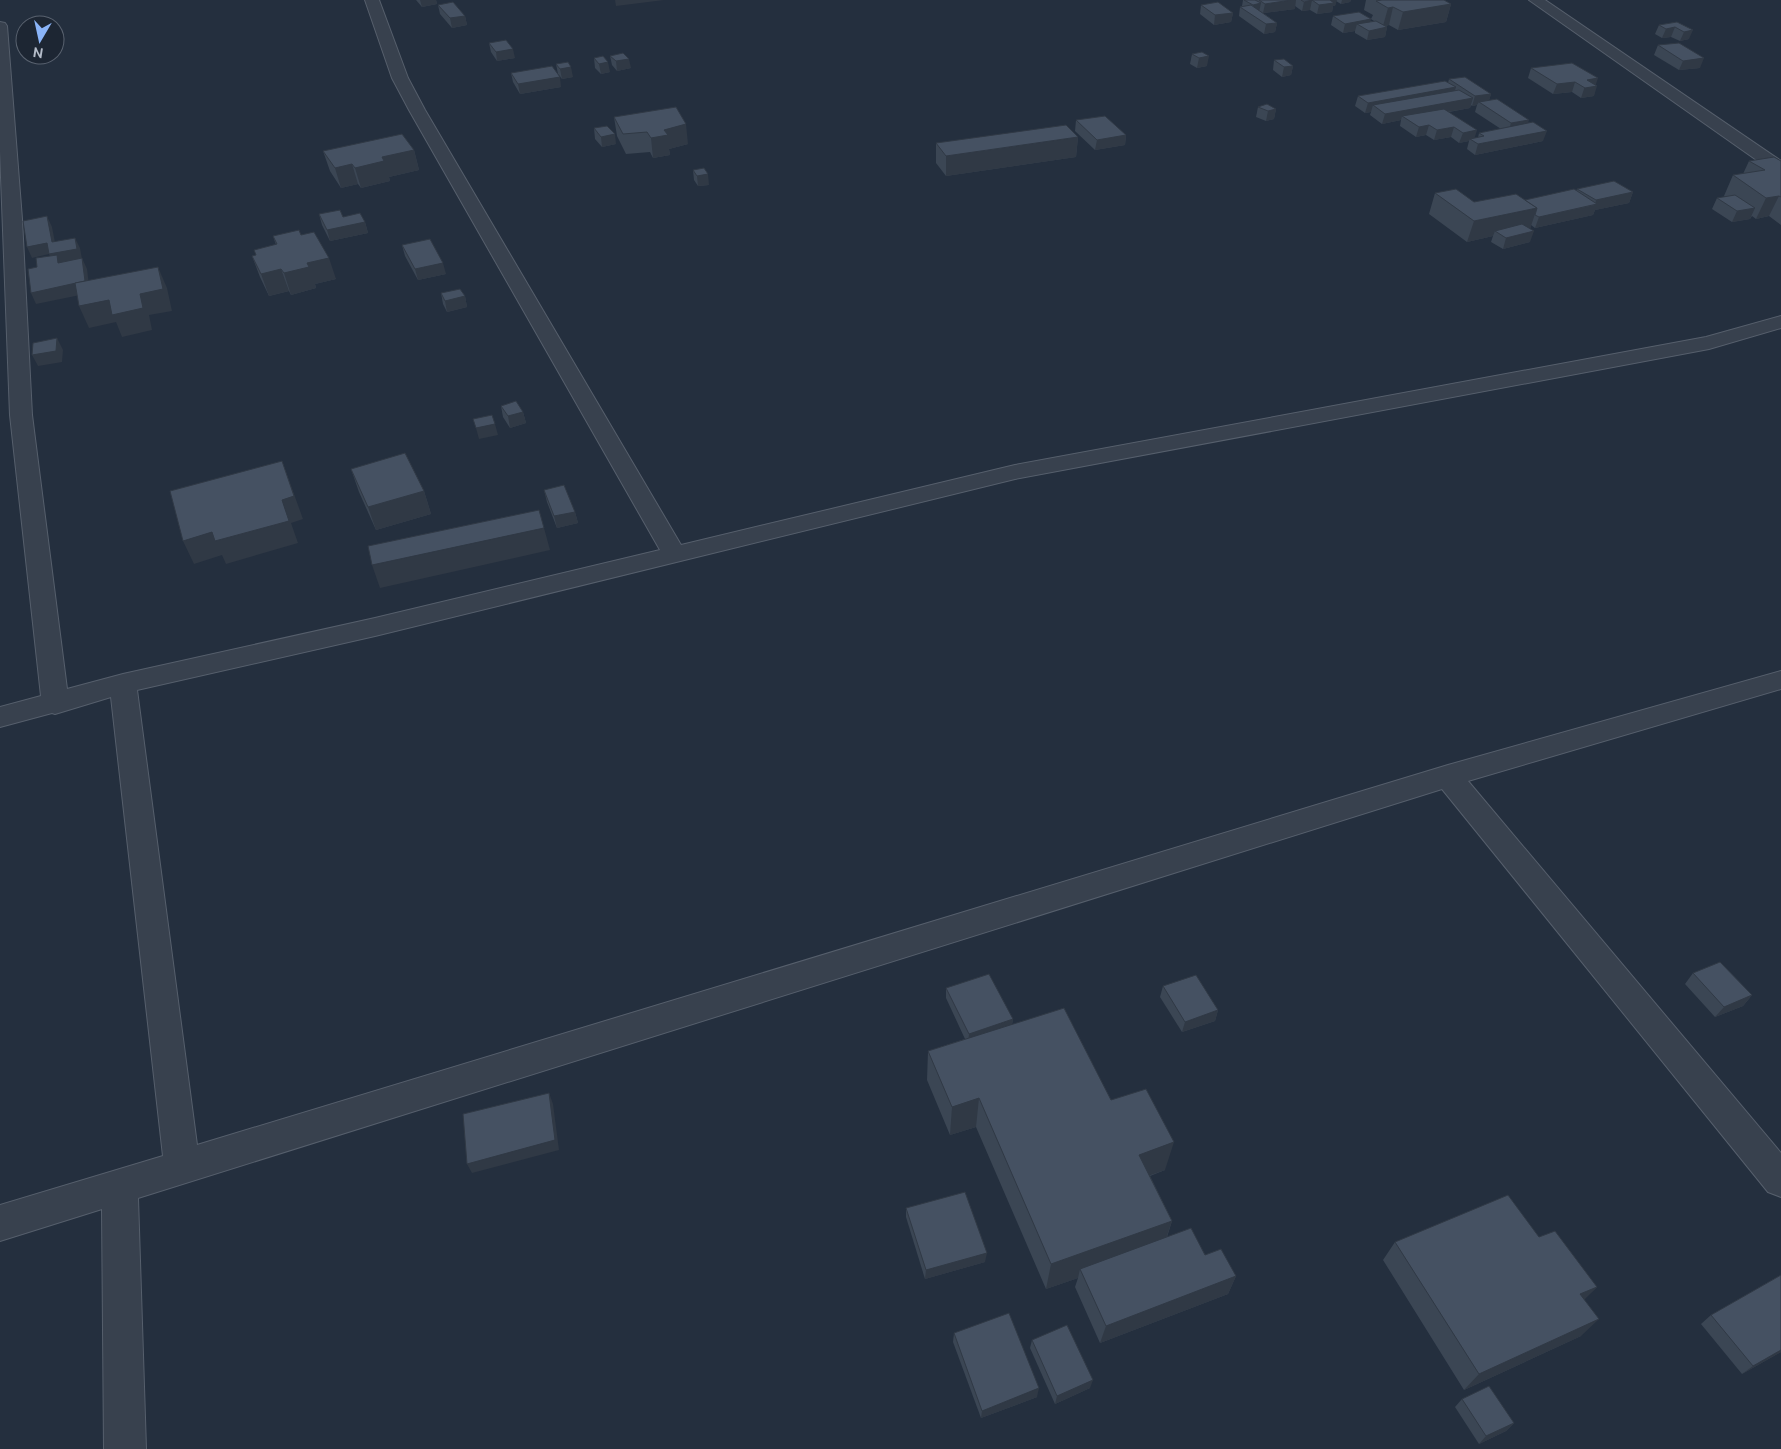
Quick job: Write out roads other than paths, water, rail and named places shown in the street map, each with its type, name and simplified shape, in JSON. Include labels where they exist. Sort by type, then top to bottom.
[{"type":"street","points":[[372,0],[400,78],[408,94],[675,555]]},
{"type":"street","points":[[1536,0],[1781,169]]},
{"type":"street","points":[[0,26],[13,219],[21,415],[55,704]]},
{"type":"street","points":[[0,717],[55,704],[123,684],[375,628],[1015,472],[1709,343],[1781,322]]},
{"type":"street","points":[[0,1223],[1448,776],[1781,680]]},
{"type":"street","points":[[123,684],[182,1166]]},
{"type":"street","points":[[1448,776],[1781,1180]]},
{"type":"street","points":[[120,1186],[125,1449]]}]
